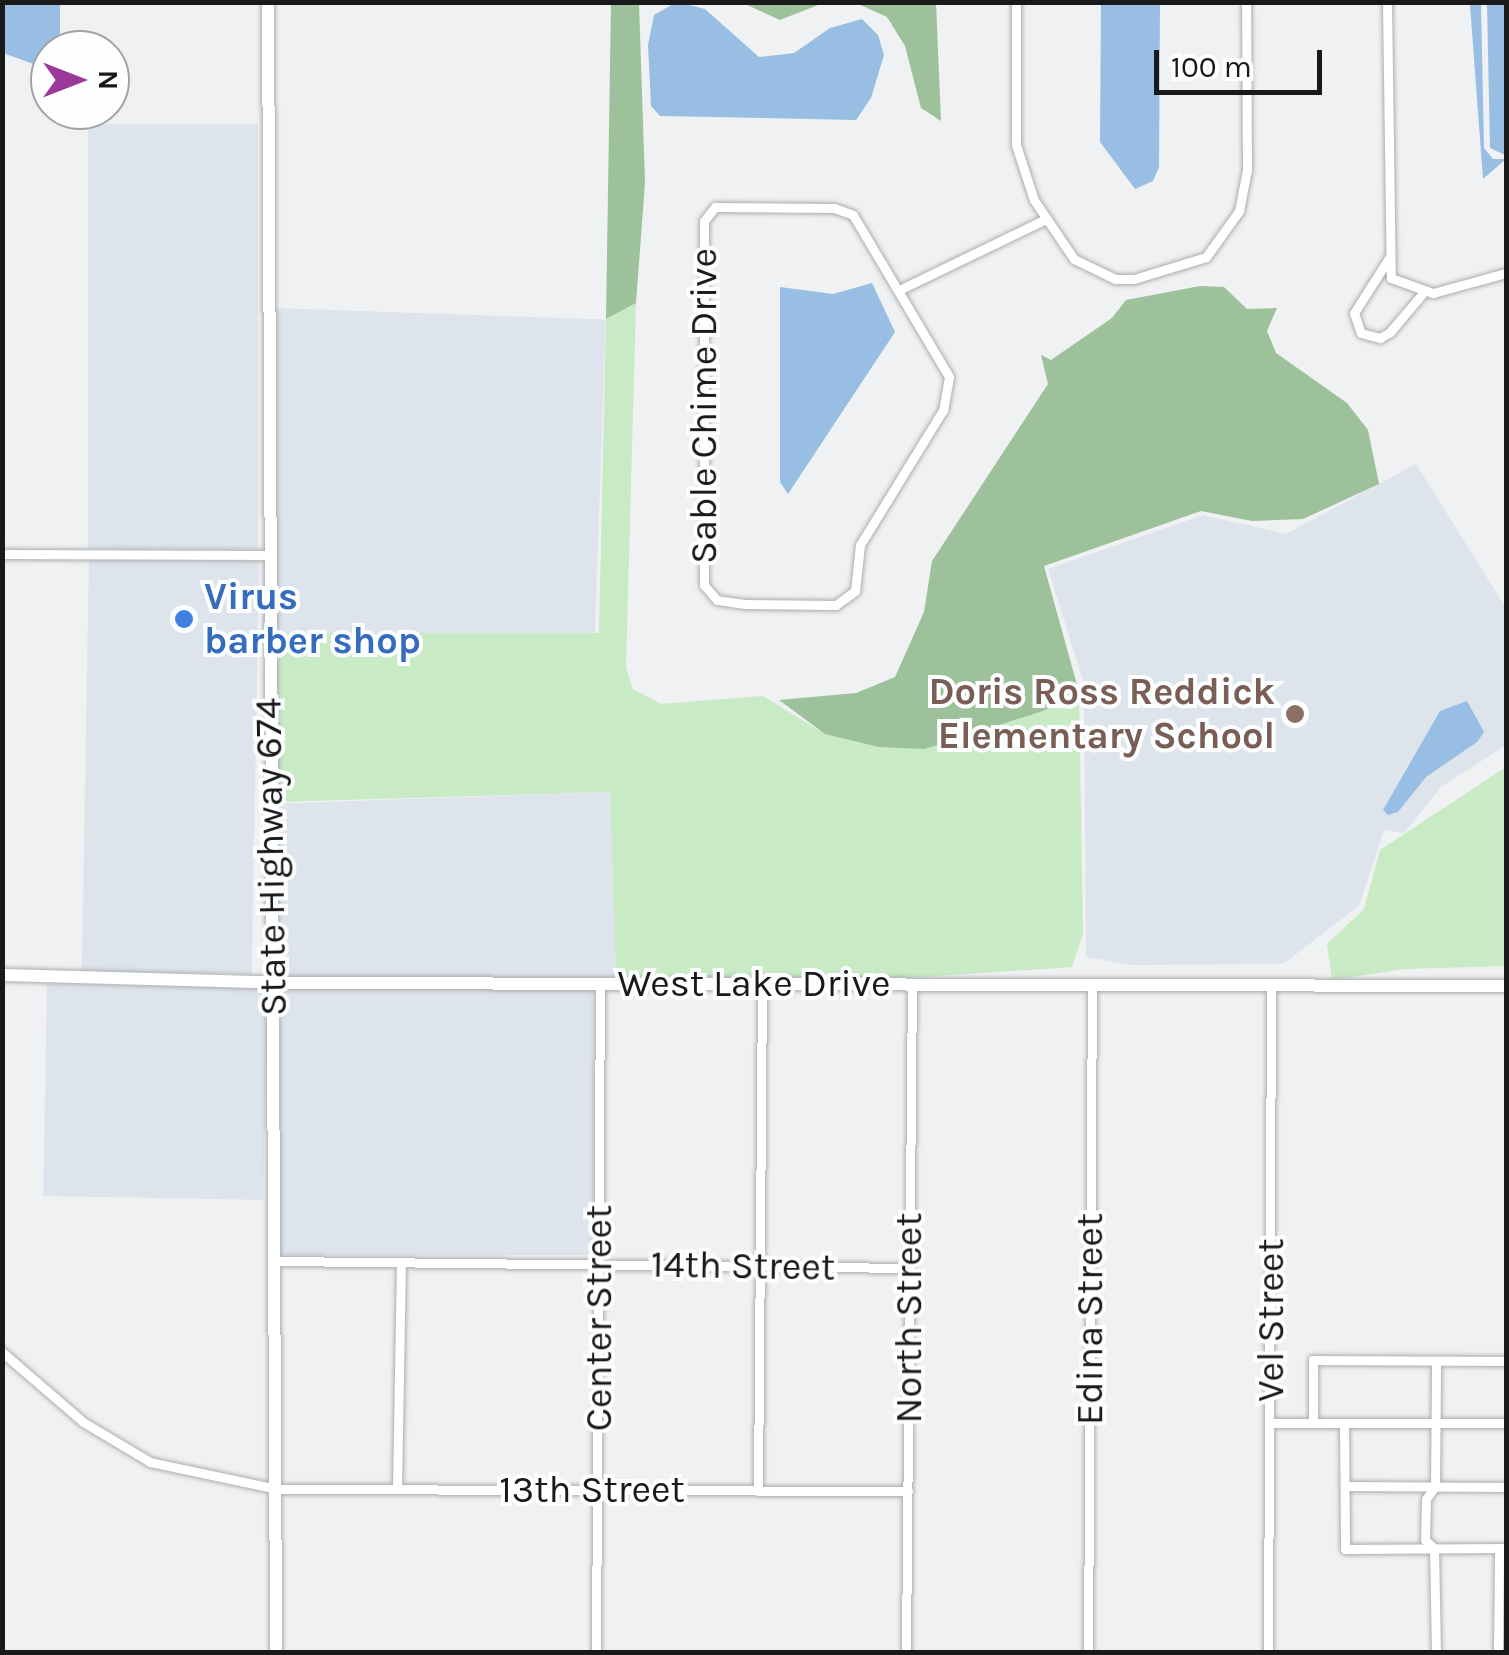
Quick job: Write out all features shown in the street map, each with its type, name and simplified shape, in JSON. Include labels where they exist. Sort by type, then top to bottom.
[{"type":"main road","name":"State Highway 674","points":[[268,2],[266,555],[277,1261],[276,1652]]},
{"type":"main road","name":"West Lake Drive","points":[[2,975],[600,984],[1506,986]]},
{"type":"street","points":[[1016,2],[1016,146],[1044,220],[1074,259],[1115,279],[1158,277],[1217,246],[1245,194],[1246,2]]},
{"type":"street","points":[[1387,2],[1391,278],[1423,293]]},
{"type":"street","name":"Sable Chime Drive","points":[[715,206],[834,208],[868,229],[901,288],[943,360],[950,389],[860,545],[854,591],[836,605],[717,600],[704,585],[704,221],[715,206]]},
{"type":"street","points":[[901,288],[1044,220]]},
{"type":"street","points":[[1389,258],[1354,313],[1361,333],[1380,338],[1390,332],[1423,293],[1506,273]]},
{"type":"street","points":[[2,554],[266,555]]},
{"type":"street","name":"Center Street","points":[[596,1652],[600,984]]},
{"type":"street","points":[[758,1491],[762,984]]},
{"type":"street","name":"North Street","points":[[906,1652],[912,984]]},
{"type":"street","name":"Edina Street","points":[[1088,1652],[1092,986]]},
{"type":"street","name":"Vel Street","points":[[1268,1652],[1271,986]]},
{"type":"street","name":"14th Street","points":[[277,1261],[910,1268]]},
{"type":"street","points":[[397,1489],[401,1262]]},
{"type":"street","name":"13th Street","points":[[2,1352],[83,1422],[150,1462],[277,1489],[908,1492]]},
{"type":"street","points":[[1313,1423],[1313,1360],[1506,1361]]},
{"type":"street","points":[[1436,1360],[1435,1486],[1426,1499],[1425,1540],[1434,1548],[1436,1652]]},
{"type":"street","points":[[1270,1423],[1506,1423]]},
{"type":"street","points":[[1344,1423],[1345,1548],[1503,1548],[1498,1652]]},
{"type":"street","points":[[1345,1486],[1506,1487]]},
{"type":"shaded area","points":[[130,124],[258,124],[258,549],[88,549],[88,130],[130,130]]},
{"type":"shaded area","points":[[273,308],[606,320],[594,644],[262,633]]},
{"type":"shaded area","name":"Doris Ross Reddick Elementary School","points":[[1416,464],[1506,608],[1506,745],[1441,787],[1404,833],[1384,830],[1359,906],[1283,964],[1132,965],[1086,957],[1084,683],[1048,569],[1203,515],[1286,534]]},
{"type":"shaded area","points":[[89,558],[259,561],[252,974],[82,971]]},
{"type":"shaded area","points":[[610,792],[616,978],[282,990],[275,804]]},
{"type":"shaded area","points":[[47,984],[267,988],[263,1200],[43,1196]]},
{"type":"shaded area","points":[[280,989],[593,989],[593,1255],[280,1255]]},
{"type":"green space","points":[[611,3],[639,3],[645,182],[636,303],[606,319]]},
{"type":"green space","points":[[743,3],[823,3],[780,20]]},
{"type":"green space","points":[[856,3],[936,3],[941,121],[921,108],[905,46],[887,17]]},
{"type":"green space","points":[[1200,286],[1224,287],[1247,309],[1277,308],[1267,331],[1276,353],[1347,403],[1368,430],[1379,484],[1303,519],[1252,521],[1201,511],[1044,566],[1079,692],[1043,711],[925,749],[879,747],[825,734],[779,700],[856,693],[895,677],[924,612],[932,561],[1048,384],[1041,355],[1051,360],[1112,318],[1126,300]]},
{"type":"green space","points":[[636,303],[626,668],[633,689],[661,704],[763,696],[825,734],[925,749],[1043,711],[1079,692],[1083,934],[1072,967],[905,978],[616,978],[610,792],[275,802],[273,633],[599,633],[606,319]]},
{"type":"green space","points":[[1506,767],[1506,966],[1405,969],[1332,980],[1327,944],[1364,909],[1380,850]]},
{"type":"water","points":[[3,2],[60,3],[60,30],[30,30],[30,63],[3,53]]},
{"type":"water","points":[[677,2],[705,9],[759,57],[794,53],[830,28],[862,19],[878,35],[884,55],[871,98],[856,120],[660,116],[651,106],[648,45],[654,15]]},
{"type":"water","points":[[1101,3],[1160,3],[1159,167],[1153,181],[1135,189],[1100,142]]},
{"type":"water","points":[[1481,3],[1484,148],[1493,159],[1506,159],[1483,179],[1470,5]]},
{"type":"water","points":[[1487,3],[1506,3],[1505,155],[1490,148]]},
{"type":"water","points":[[872,283],[895,332],[788,494],[780,482],[780,287],[833,294]]},
{"type":"water","points":[[1467,701],[1484,732],[1477,742],[1426,777],[1398,812],[1388,815],[1383,810],[1440,711]]},
{"type":"place","name":"Virus barber shop","points":[[184,619]]},
{"type":"place","name":"Doris Ross Reddick Elementary School","points":[[1295,714]]}]
